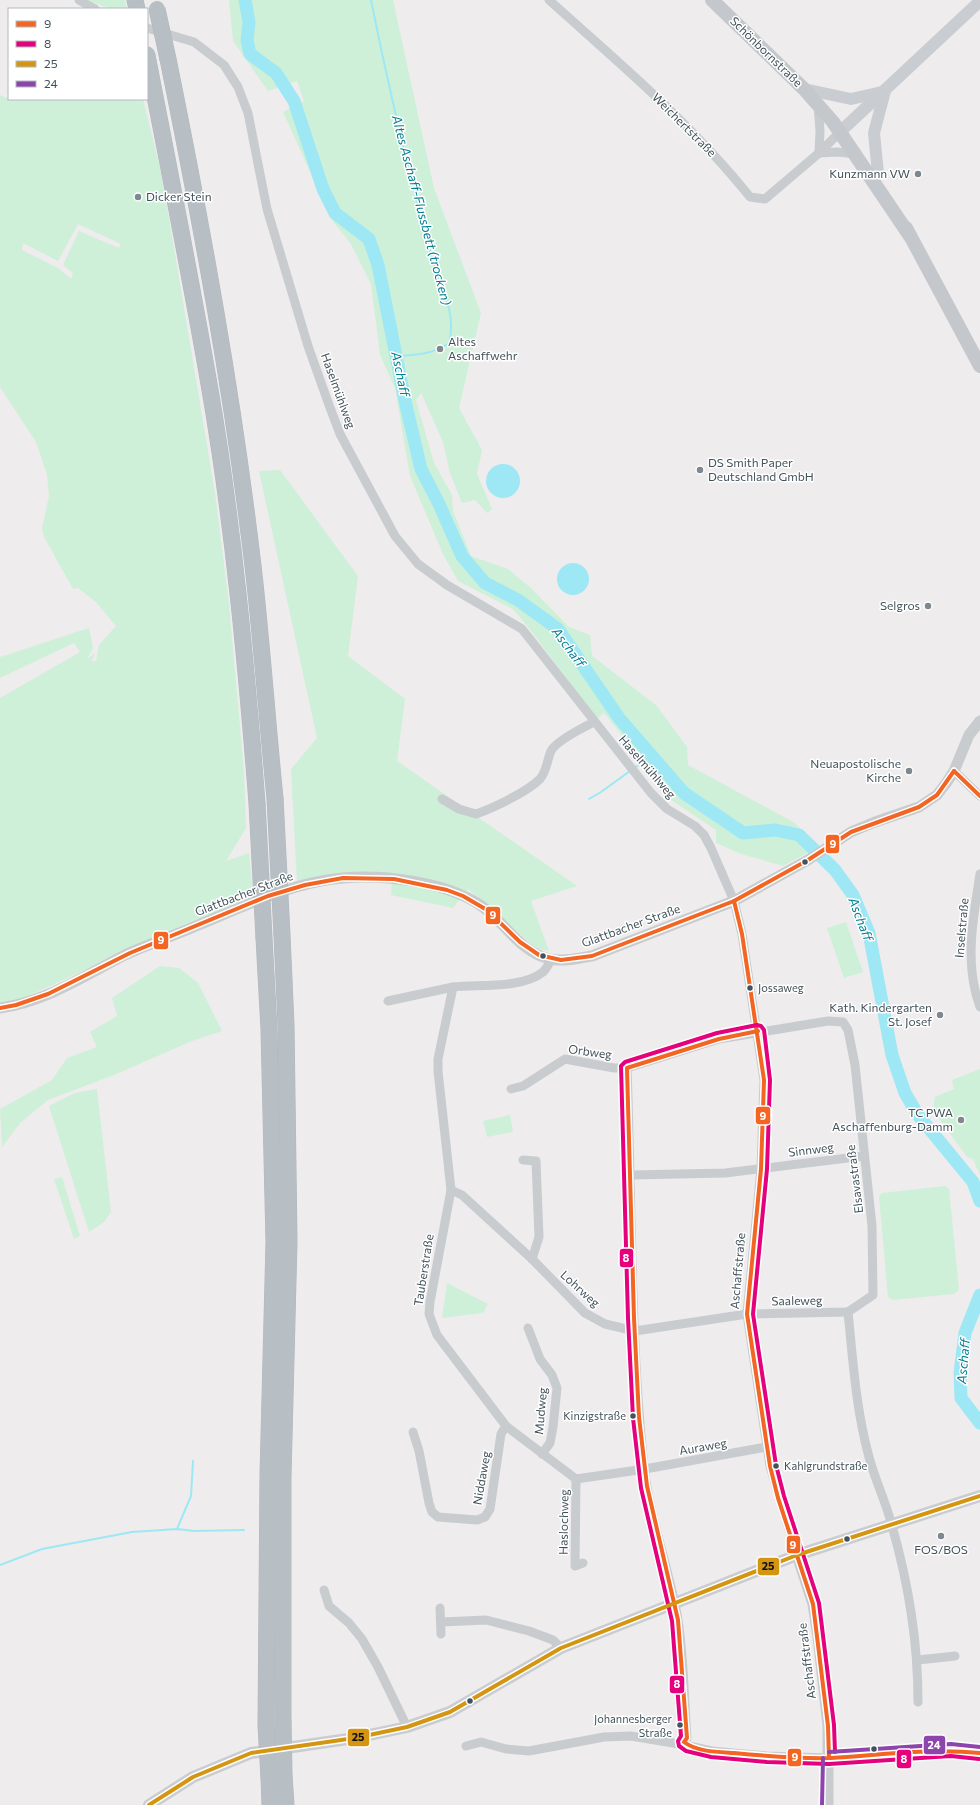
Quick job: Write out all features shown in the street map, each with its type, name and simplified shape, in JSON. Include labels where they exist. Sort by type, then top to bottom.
[{"type":"highway","points":[[156,4],[200,216],[228,382],[253,566],[275,798],[286,1025],[289,1241],[283,1476],[283,1720],[276,1777],[270,1805]]},
{"type":"highway","points":[[148,60],[209,384],[226,496],[245,648],[257,803],[269,1029],[274,1242],[268,1475],[266,1725],[276,1777],[286,1805]]},
{"type":"main road","name":"Weichertstraße","points":[[841,131],[980,1]]},
{"type":"main road","name":"Schönbornstraße","points":[[718,2],[804,89],[841,131],[910,236]]},
{"type":"main road","points":[[804,89],[851,99],[885,91],[874,134],[878,173]]},
{"type":"main road","name":"Schönbornstraße","points":[[841,131],[856,142],[878,173],[980,366]]},
{"type":"main road","points":[[149,1805],[193,1777],[251,1753],[356,1738],[408,1727],[450,1712],[561,1648],[797,1556],[980,1496]]},
{"type":"street","points":[[79,0],[93,8]]},
{"type":"street","name":"Weichertstraße","points":[[549,0],[667,106],[722,163],[750,197],[766,199],[819,153],[841,131]]},
{"type":"street","name":"Haselmühlweg","points":[[148,28],[194,42],[224,65],[238,87],[248,113],[267,209],[308,346],[328,405],[340,434],[395,536],[418,564],[447,585],[522,629],[658,802],[695,826],[704,835],[734,901]]},
{"type":"street","points":[[818,105],[820,131],[819,153],[838,152],[856,154]]},
{"type":"street","points":[[442,799],[459,809],[476,814],[507,801],[539,779],[546,770],[552,749],[574,732],[594,722]]},
{"type":"street","name":"Glattbacher Straße","points":[[0,1008],[50,993],[130,953],[248,905],[301,886],[343,878],[373,877],[398,879],[450,890],[477,902],[492,913],[526,949],[551,959],[568,959],[603,952],[734,901],[808,860],[851,832],[875,822],[920,807],[937,795],[954,771],[970,735],[980,722]]},
{"type":"street","points":[[954,771],[980,796]]},
{"type":"street","name":"Inselstraße","points":[[980,874],[976,926],[970,958],[976,997],[980,1007]]},
{"type":"street","name":"Aschaffstraße","points":[[734,901],[742,934],[758,1031],[764,1080],[761,1169],[747,1314],[766,1448],[778,1498],[814,1611],[828,1726],[828,1805]]},
{"type":"street","points":[[388,1001],[453,987],[508,984],[522,981],[536,977],[544,971],[551,959]]},
{"type":"street","name":"Tauberstraße","points":[[453,987],[438,1059],[451,1190],[429,1314],[437,1335],[506,1426],[576,1479]]},
{"type":"street","name":"Elsavastraße","points":[[758,1031],[828,1021],[843,1022],[848,1030],[855,1065],[872,1226],[873,1295],[848,1312]]},
{"type":"street","points":[[466,1746],[481,1742],[506,1749],[529,1751],[597,1738],[631,1736],[679,1744],[684,1742],[687,1738],[682,1656],[674,1604],[652,1512],[645,1469],[635,1331],[627,1068],[719,1039],[758,1031]]},
{"type":"street","name":"Orbweg","points":[[511,1089],[523,1086],[565,1059],[614,1068],[627,1068]]},
{"type":"street","name":"Sinnweg","points":[[761,1169],[864,1156]]},
{"type":"street","points":[[523,1160],[536,1161],[539,1237],[532,1259]]},
{"type":"street","points":[[631,1175],[725,1173],[761,1169]]},
{"type":"street","name":"Lohrweg","points":[[451,1190],[462,1195],[532,1259],[585,1313],[605,1324],[635,1331],[747,1314]]},
{"type":"street","points":[[848,1312],[854,1372],[861,1420],[869,1457],[892,1524],[906,1580],[918,1660],[918,1702]]},
{"type":"street","name":"Saaleweg","points":[[747,1314],[848,1312]]},
{"type":"street","name":"Mudweg","points":[[528,1328],[532,1342],[540,1359],[552,1375],[557,1388],[550,1443],[542,1454]]},
{"type":"street","name":"Niddaweg","points":[[413,1432],[419,1451],[432,1512],[438,1517],[477,1520],[485,1517],[490,1509],[501,1434],[506,1426]]},
{"type":"street","name":"Auraweg","points":[[645,1469],[766,1448]]},
{"type":"street","points":[[576,1479],[645,1469]]},
{"type":"street","name":"Haslochweg","points":[[566,1569],[579,1565],[576,1479]]},
{"type":"street","points":[[324,1590],[329,1606],[349,1623],[362,1639],[378,1667],[408,1727]]},
{"type":"street","points":[[440,1608],[441,1634]]},
{"type":"street","points":[[441,1622],[486,1620],[529,1631],[553,1640],[561,1648]]},
{"type":"street","points":[[918,1660],[955,1656]]},
{"type":"street","points":[[684,1742],[689,1746],[712,1751],[767,1756],[829,1758],[951,1750],[980,1753]]},
{"type":"green space","points":[[88,0],[125,0],[127,8],[108,8]]},
{"type":"green space","points":[[229,0],[393,0],[434,188],[481,313],[459,408],[482,450],[477,474],[492,509],[487,513],[475,500],[462,503],[450,473],[443,442],[421,393],[416,400],[434,463],[452,495],[453,511],[471,556],[508,569],[531,588],[569,627],[590,635],[592,656],[656,705],[687,747],[688,765],[795,823],[818,847],[783,866],[741,854],[716,843],[716,830],[665,796],[630,745],[604,713],[597,719],[513,609],[458,581],[443,554],[410,476],[395,388],[380,355],[371,284],[351,244],[332,220],[283,112],[304,101],[297,81],[268,91],[233,41]]},
{"type":"green space","points":[[0,95],[8,99],[8,100],[143,100],[160,168],[169,218],[215,493],[229,604],[244,771],[246,828],[226,861],[249,853],[253,896],[148,941],[13,1003],[0,1004],[0,698],[80,652],[74,643],[0,678],[0,657],[89,628],[93,648],[87,659],[95,653],[92,661],[96,661],[99,645],[116,626],[96,602],[78,588],[73,589],[44,537],[42,528],[49,496],[47,474],[36,442],[0,387]],"holes":[[[78,224],[121,244],[119,248],[79,231],[63,265],[73,273],[71,279],[58,268],[22,250],[23,243],[58,261]]]},
{"type":"green space","points":[[280,470],[358,576],[348,656],[405,699],[397,761],[577,886],[531,901],[549,951],[537,949],[468,889],[453,908],[391,895],[392,874],[297,882],[291,769],[317,738],[259,471]]},
{"type":"green space","points":[[846,922],[863,972],[844,978],[827,928]]},
{"type":"green space","points":[[160,966],[179,968],[198,983],[222,1031],[192,1041],[114,1075],[48,1100],[20,1123],[2,1147],[0,1109],[52,1080],[67,1058],[97,1047],[90,1032],[117,1016],[112,998]]},
{"type":"green space","name":"TC PWA Aschaffenburg-Damm","points":[[980,1069],[980,1175],[973,1159],[967,1157],[933,1110],[935,1097],[954,1089],[952,1080]]},
{"type":"green space","points":[[97,1089],[111,1212],[104,1222],[89,1232],[49,1106],[75,1093]]},
{"type":"green space","points":[[510,1115],[513,1132],[487,1137],[483,1121]]},
{"type":"green space","points":[[62,1177],[80,1236],[74,1239],[54,1179]]},
{"type":"green space","points":[[945,1186],[949,1189],[959,1290],[954,1294],[893,1300],[888,1297],[879,1196],[882,1193]]},
{"type":"green space","points":[[447,1283],[488,1304],[483,1313],[442,1318]]},
{"type":"water","points":[[500,464],[506,464],[515,469],[519,475],[519,487],[515,493],[506,498],[500,498],[491,493],[486,484],[486,478],[491,469]]},
{"type":"water","points":[[570,563],[576,563],[586,570],[589,579],[588,585],[582,592],[576,595],[570,595],[560,588],[557,582],[557,576],[564,566]]},
{"type":"waterway","name":"Aschaff","points":[[245,0],[249,22],[247,40],[250,54],[276,73],[294,101],[323,189],[335,213],[369,239],[378,265],[405,401],[421,469],[439,504],[462,556],[485,583],[518,600],[558,629],[619,718],[684,793],[743,833],[775,830],[799,835],[835,870],[853,895],[869,933],[892,1055],[905,1093],[918,1115],[973,1182],[980,1201]]},
{"type":"waterway","name":"Altes Aschaff-Flussbett (trocken)","points":[[371,0],[406,157],[431,254],[448,305],[451,323],[449,343],[443,347],[431,352],[398,356]]},
{"type":"waterway","points":[[634,768],[653,756]]},
{"type":"waterway","points":[[589,799],[630,771]]},
{"type":"waterway","name":"Aschaff","points":[[980,1295],[965,1333],[960,1373],[961,1398],[980,1423]]},
{"type":"waterway","points":[[177,1529],[191,1496],[193,1461]]},
{"type":"waterway","points":[[0,1565],[42,1549],[132,1532],[177,1529],[194,1531],[244,1530]]},
{"type":"transit line","name":"9","points":[[954,771],[980,796]]},
{"type":"transit line","name":"9","points":[[0,1008],[16,1005],[48,994],[130,953],[268,896],[305,885],[343,878],[394,879],[447,890],[463,896],[487,910],[520,942],[539,955],[561,960],[592,956],[734,901],[808,860],[851,832],[919,807],[937,795],[954,771]]},
{"type":"transit line","name":"9","points":[[734,901],[742,934],[764,1080],[761,1169],[747,1314],[770,1466],[778,1498],[813,1604],[828,1726],[829,1758]]},
{"type":"transit line","name":"8","points":[[829,1764],[767,1762],[711,1757],[686,1751],[679,1746],[678,1741],[681,1736],[672,1621],[641,1488],[633,1418],[628,1318],[621,1066],[625,1062],[717,1033],[757,1025],[761,1026],[764,1030],[770,1080],[767,1169],[753,1314],[776,1465],[784,1496],[819,1603],[834,1725],[835,1752]]},
{"type":"transit line","name":"9","points":[[758,1031],[719,1039],[627,1068],[634,1318],[639,1417],[647,1486],[678,1620],[687,1738],[684,1742],[701,1750],[795,1758],[831,1758],[906,1752],[943,1751],[980,1753]]},
{"type":"transit line","name":"25","points":[[149,1805],[193,1777],[251,1753],[355,1738],[407,1727],[450,1712],[561,1648],[797,1555],[980,1496]]},
{"type":"transit line","name":"24","points":[[829,1752],[951,1744],[980,1747]]},
{"type":"transit line","name":"8","points":[[829,1764],[951,1756],[979,1759]]},
{"type":"transit line","name":"24","points":[[822,1805],[823,1758]]},
{"type":"place","name":"Kunzmann VW","points":[[918,174]]},
{"type":"place","name":"Dicker Stein","points":[[138,197]]},
{"type":"place","name":"Altes Aschaffwehr","points":[[440,349]]},
{"type":"place","name":"DS Smith Paper Deutschland GmbH","points":[[700,470]]},
{"type":"place","name":"Selgros","points":[[928,606]]},
{"type":"place","name":"Neuapostolische Kirche","points":[[909,771]]},
{"type":"place","name":"Jossaweg","points":[[750,988]]},
{"type":"place","name":"Kath. Kindergarten St. Josef","points":[[940,1015]]},
{"type":"place","name":"TC PWA Aschaffenburg-Damm","points":[[961,1120]]},
{"type":"place","name":"Kinzigstraße","points":[[633,1416]]},
{"type":"place","name":"Kahlgrundstraße","points":[[776,1466]]},
{"type":"place","name":"FOS/BOS","points":[[941,1536]]},
{"type":"place","name":"Johannesberger Straße","points":[[680,1725]]}]
